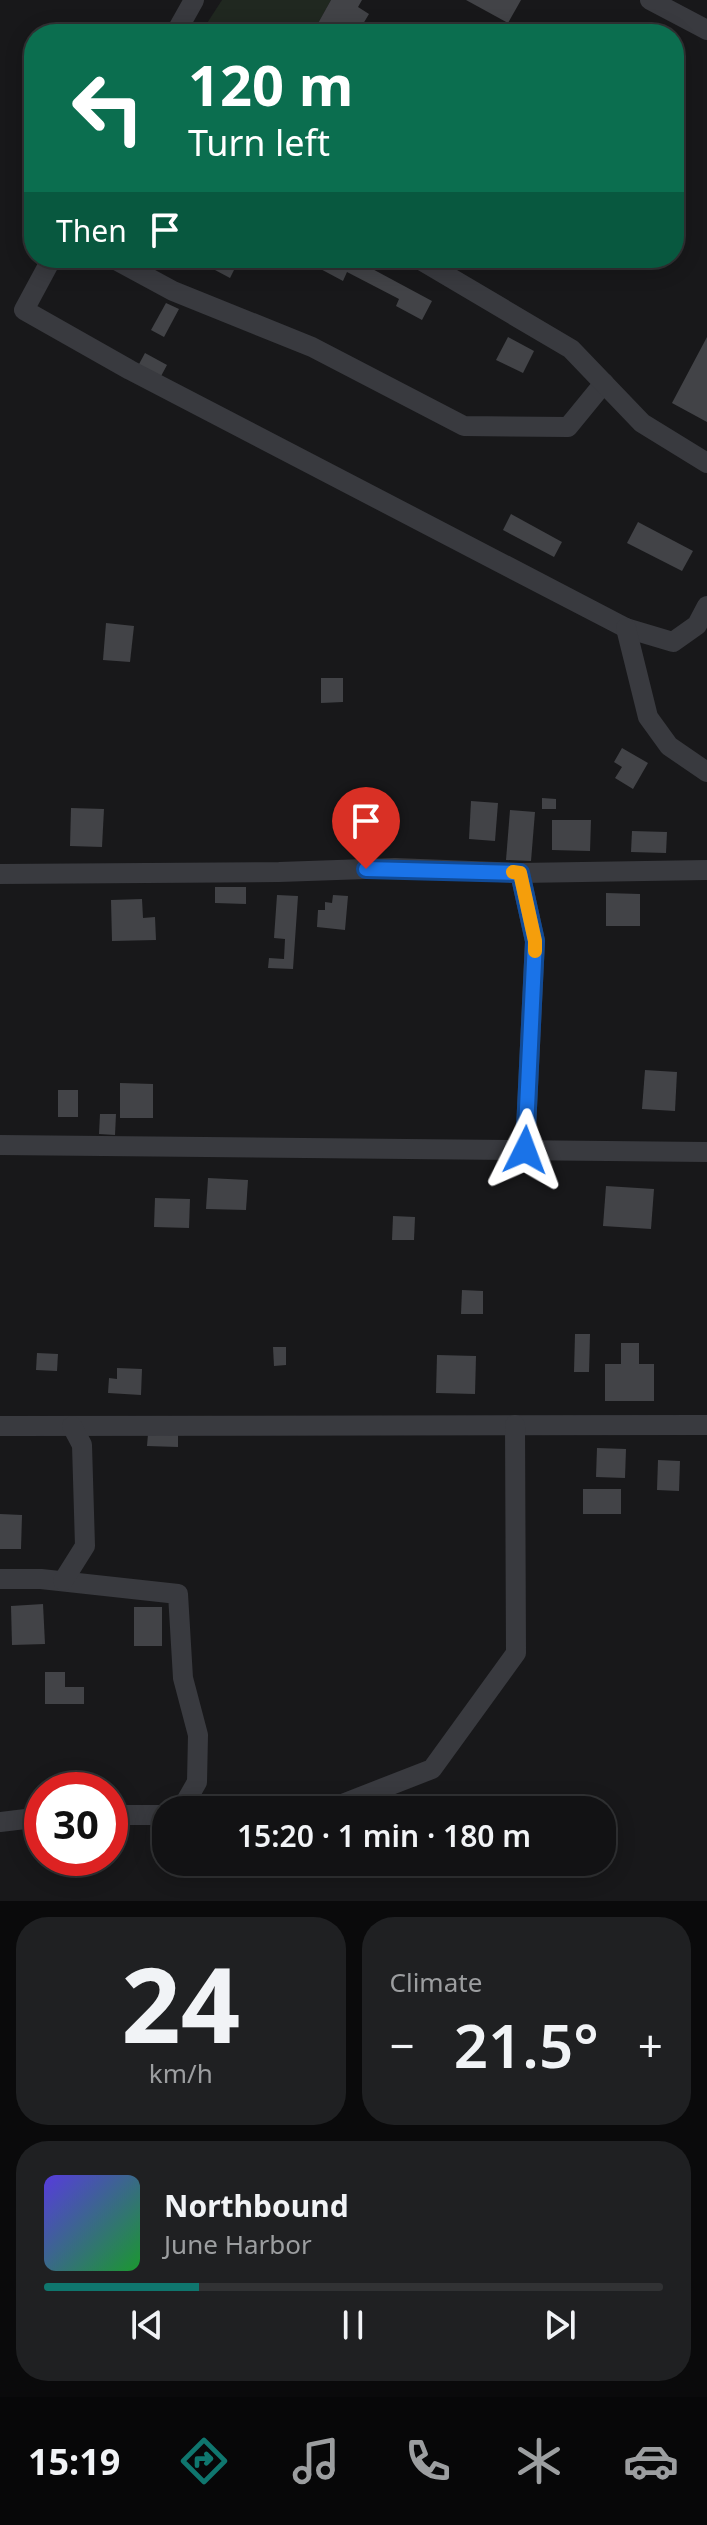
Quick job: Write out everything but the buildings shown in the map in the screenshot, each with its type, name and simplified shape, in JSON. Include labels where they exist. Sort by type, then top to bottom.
[{"type":"street","points":[[181,24],[194,0]]},
{"type":"street","points":[[650,0],[707,30]]},
{"type":"street","points":[[47,268],[24,310],[130,370],[626,628],[673,642],[697,625],[707,606]]},
{"type":"street","points":[[130,268],[173,291],[312,347],[464,426],[568,427],[604,383]]},
{"type":"street","points":[[434,268],[571,349],[642,423],[707,463]]},
{"type":"street","points":[[626,628],[648,717],[669,746],[707,772]]},
{"type":"street","points":[[0,874],[395,868],[520,873],[707,870]]},
{"type":"street","points":[[520,873],[535,941],[525,1150]]},
{"type":"street","points":[[0,1145],[707,1152]]},
{"type":"street","points":[[363,1796],[432,1769],[516,1653],[515,1425]]},
{"type":"street","points":[[0,1426],[707,1425]]},
{"type":"street","points":[[63,1581],[85,1546],[82,1445],[72,1426]]},
{"type":"street","points":[[0,1579],[63,1581],[178,1594],[183,1678],[198,1735],[197,1782],[189,1796]]},
{"type":"street","points":[[128,1815],[152,1815]]},
{"type":"street","points":[[0,1822],[24,1819]]},
{"type":"shaded area","points":[[222,0],[331,0],[318,24],[206,24]]},
{"type":"slow traffic","points":[[513,872],[520,873],[535,951]]},
{"type":"route","points":[[366,869],[520,873],[535,941],[525,1150]]}]
